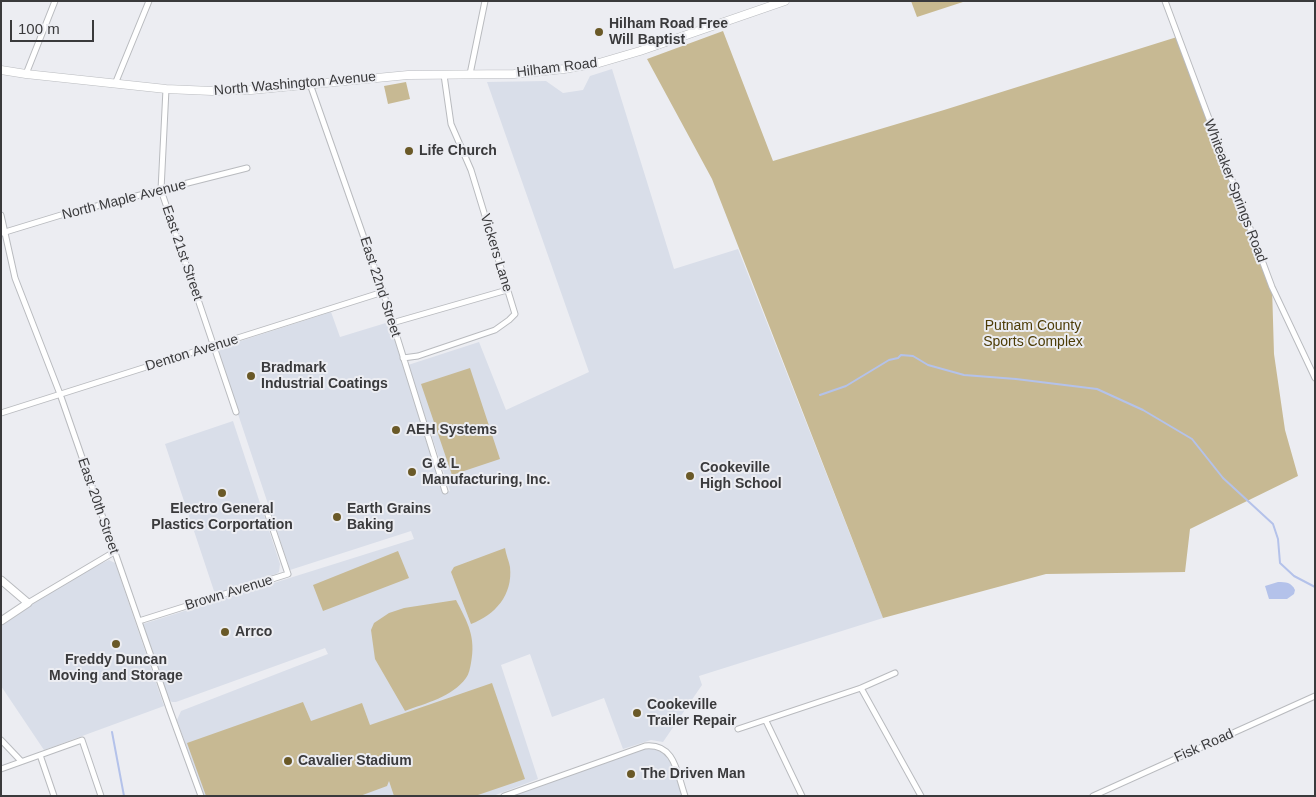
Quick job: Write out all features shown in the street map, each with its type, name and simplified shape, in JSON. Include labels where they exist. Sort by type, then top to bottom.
[{"type":"main road","name":"Hilham Road","points":[[470,74],[514,74],[599,63],[640,51],[785,1]]},
{"type":"main road","name":"North Washington Avenue","points":[[1,70],[115,84],[212,91],[251,90],[408,75],[470,74]]},
{"type":"street","points":[[26,74],[55,1]]},
{"type":"street","points":[[115,84],[149,1]]},
{"type":"street","points":[[470,74],[485,1]]},
{"type":"street","name":"Whiteaker Springs Road","points":[[1165,1],[1272,286],[1315,378]]},
{"type":"street","name":"Vickers Lane","points":[[403,358],[418,356],[495,330],[515,314],[471,170],[451,124],[444,75]]},
{"type":"street","name":"East 22nd Street","points":[[310,84],[383,292],[445,491]]},
{"type":"street","name":"East 21st Street","points":[[166,89],[161,190],[236,412]]},
{"type":"street","name":"North Maple Avenue","points":[[3,233],[61,215],[247,168]]},
{"type":"street","name":"East 20th Street","points":[[1,215],[3,233],[15,278],[60,394],[138,621],[201,796]]},
{"type":"street","points":[[392,323],[507,290]]},
{"type":"street","name":"Denton Avenue","points":[[1,413],[383,292]]},
{"type":"street","name":"Brown Avenue","points":[[138,621],[288,574],[268,515]]},
{"type":"street","points":[[1,621],[114,552]]},
{"type":"street","points":[[1,580],[28,603]]},
{"type":"street","points":[[738,729],[862,688],[894,673]]},
{"type":"street","points":[[862,688],[921,796]]},
{"type":"street","name":"Fisk Road","points":[[1094,796],[1315,696]]},
{"type":"street","points":[[766,721],[802,796]]},
{"type":"street","points":[[1,740],[21,761]]},
{"type":"street","points":[[1,769],[82,740],[101,796]]},
{"type":"street","points":[[504,796],[645,746],[654,745],[662,747],[672,760],[685,796]]},
{"type":"street","points":[[40,755],[54,796]]},
{"type":"shaded area","points":[[911,1],[966,1],[917,17]]},
{"type":"shaded area","name":"Cookeville High School","points":[[612,69],[674,269],[738,249],[883,618],[699,676],[702,685],[663,742],[651,740],[623,749],[604,698],[552,717],[530,654],[501,665],[538,779],[493,796],[204,796],[177,720],[181,711],[328,654],[325,648],[172,702],[169,700],[143,624],[414,539],[411,531],[290,570],[218,354],[219,348],[331,312],[340,337],[389,322],[443,494],[450,491],[408,365],[479,342],[506,410],[589,372],[487,82],[546,81],[563,93],[583,90],[590,76]]},
{"type":"shaded area","points":[[233,421],[280,564],[279,572],[276,574],[215,594],[165,444]]},
{"type":"shaded area","points":[[109,560],[115,563],[164,706],[44,750],[1,686],[1,624],[63,585]]},
{"type":"shaded area","points":[[641,749],[653,749],[668,757],[683,796],[512,796]]},
{"type":"green space","name":"Putnam County Sports Complex","points":[[723,31],[773,161],[1177,37],[1272,287],[1274,354],[1285,430],[1298,476],[1190,529],[1185,572],[1046,574],[883,618],[712,179],[647,59]]},
{"type":"green space","points":[[406,82],[410,99],[388,104],[384,86]]},
{"type":"green space","points":[[470,368],[500,459],[452,475],[421,384]]},
{"type":"green space","points":[[505,548],[510,567],[510,577],[505,595],[501,603],[488,615],[471,624],[451,572],[454,567]]},
{"type":"green space","points":[[398,551],[409,578],[323,611],[313,585]]},
{"type":"green space","points":[[456,600],[472,638],[472,654],[468,675],[460,685],[446,695],[405,711],[375,659],[371,630],[374,623],[389,613],[404,608]]},
{"type":"green space","points":[[492,683],[525,779],[475,796],[394,796],[389,781],[387,786],[360,796],[206,796],[187,743],[303,702],[311,721],[362,703],[370,725]]},
{"type":"water","points":[[1278,582],[1290,584],[1295,590],[1294,594],[1287,599],[1269,599],[1265,586]]},
{"type":"waterway","points":[[820,395],[846,386],[889,360],[898,358],[901,355],[913,356],[928,365],[964,375],[1097,389],[1143,410],[1192,439],[1223,478],[1273,524],[1278,539],[1280,563],[1294,576],[1315,587]]},
{"type":"waterway","points":[[112,732],[124,796]]},
{"type":"place","name":"Hilham Road Free Will Baptist","points":[[599,32]]},
{"type":"place","name":"Life Church","points":[[409,151]]},
{"type":"place","name":"Bradmark Industrial Coatings","points":[[251,376]]},
{"type":"place","name":"AEH Systems","points":[[396,430]]},
{"type":"place","name":"G & L Manufacturing, Inc.","points":[[412,472]]},
{"type":"place","name":"Cookeville High School","points":[[690,476]]},
{"type":"place","name":"Electro General Plastics Corportation","points":[[222,493]]},
{"type":"place","name":"Earth Grains Baking","points":[[337,517]]},
{"type":"place","name":"Arrco","points":[[225,632]]},
{"type":"place","name":"Freddy Duncan Moving and Storage","points":[[116,644]]},
{"type":"place","name":"Cookeville Trailer Repair","points":[[637,713]]},
{"type":"place","name":"Cavalier Stadium","points":[[288,761]]},
{"type":"place","name":"The Driven Man","points":[[631,774]]}]
